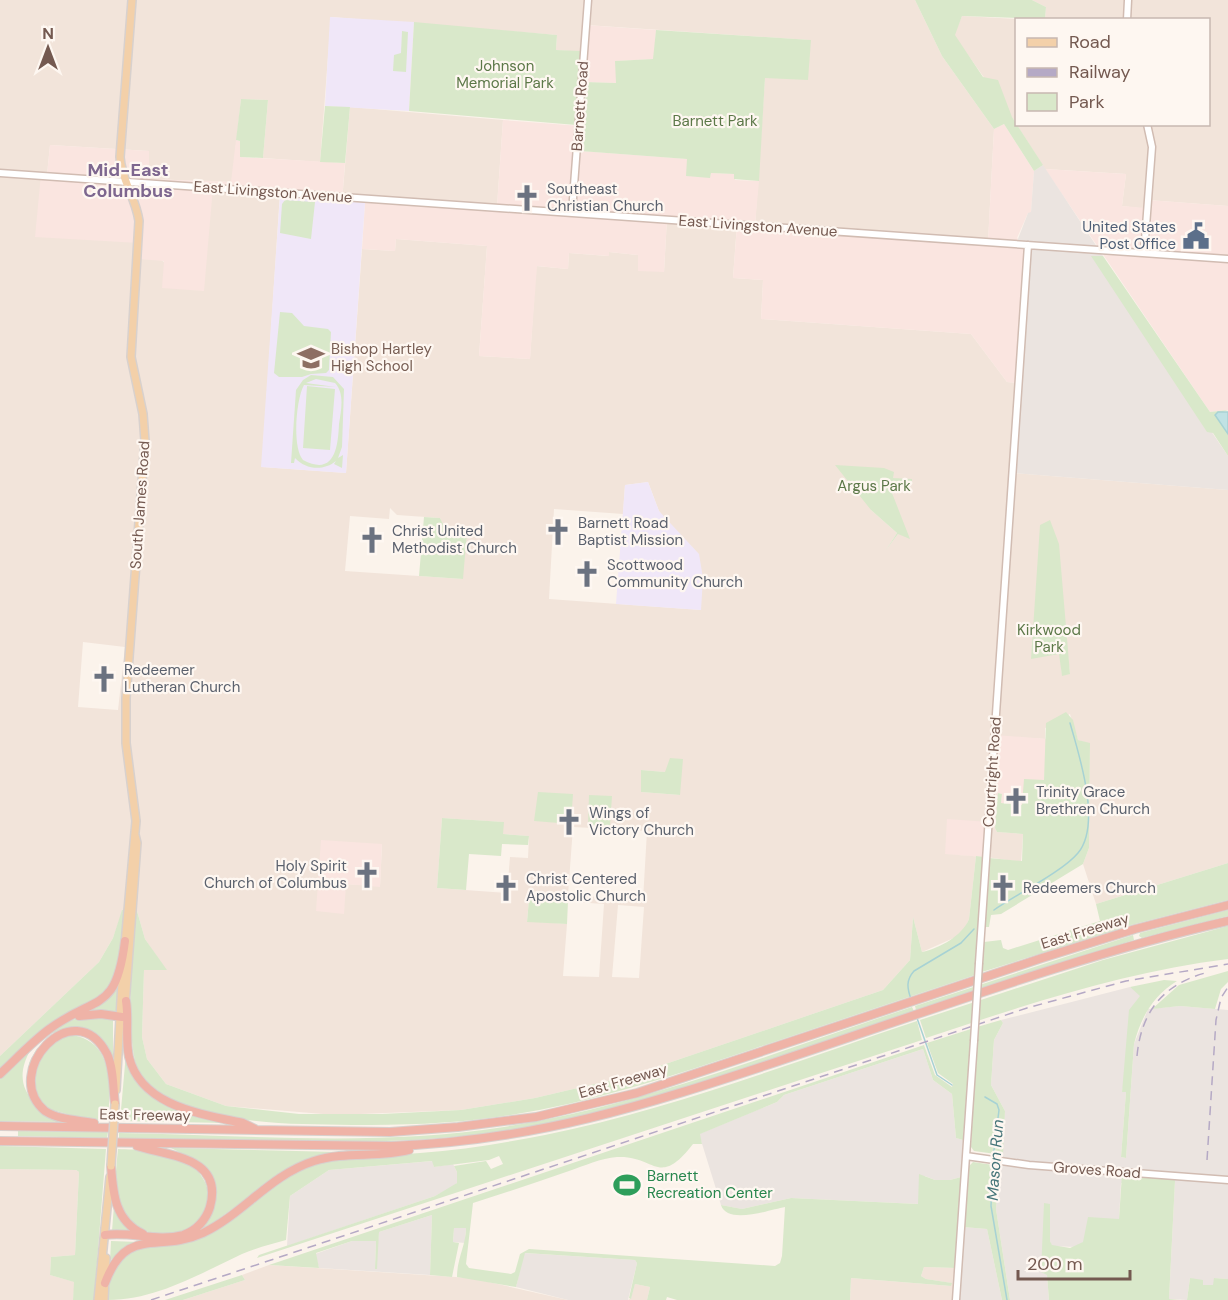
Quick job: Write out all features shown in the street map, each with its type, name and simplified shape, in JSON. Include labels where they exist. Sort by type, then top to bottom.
[{"type":"highway","name":"East Freeway","points":[[0,1126],[404,1131],[536,1117],[637,1093],[1108,937],[1228,906]]},
{"type":"highway","name":"East Freeway","points":[[0,1141],[417,1145],[511,1135],[614,1114],[1098,956],[1228,921]]},
{"type":"highway","points":[[0,1074],[48,1030],[101,1001],[113,988],[120,974],[125,941]]},
{"type":"highway","points":[[126,1001],[129,1054],[138,1079],[145,1087],[163,1100],[243,1123],[259,1131]]},
{"type":"highway","points":[[72,1017],[101,1014],[122,1017]]},
{"type":"highway","points":[[103,1128],[92,1123],[54,1115],[36,1103],[25,1079],[26,1066],[31,1052],[45,1038],[58,1033],[77,1033],[91,1038],[101,1046],[109,1060],[115,1104]]},
{"type":"highway","points":[[105,1235],[180,1236],[199,1225],[207,1215],[211,1203],[210,1184],[202,1170],[189,1159],[127,1143]]},
{"type":"highway","points":[[105,1283],[111,1266],[122,1253],[135,1246],[183,1240],[203,1233],[281,1177],[310,1162],[353,1153],[408,1151],[417,1145]]},
{"type":"highway","points":[[111,1166],[114,1197],[122,1217],[130,1227],[148,1236]]},
{"type":"highway","points":[[105,1235],[155,1242]]},
{"type":"main road","name":"South James Road","points":[[122,1017],[125,1014],[137,843],[134,794],[126,743],[126,698],[145,434],[131,352],[140,227],[138,211],[120,157],[132,0]]},
{"type":"main road","name":"South James Road","points":[[98,1300],[111,1166],[132,840],[135,835]]},
{"type":"main road","name":"South James Road","points":[[104,1300],[105,1235]]},
{"type":"street","name":"Barnett Road","points":[[572,212],[588,0]]},
{"type":"street","points":[[1126,18],[1128,0]]},
{"type":"street","points":[[1144,253],[1152,147],[1147,126]]},
{"type":"street","name":"East Livingston Avenue","points":[[0,173],[1228,259]]},
{"type":"street","name":"Courtright Road","points":[[956,1300],[1028,245]]},
{"type":"street","name":"Groves Road","points":[[966,1156],[1228,1180]]},
{"type":"shaded area","points":[[0,0],[915,0],[942,56],[994,129],[988,242],[755,226],[765,78],[810,40],[586,25],[584,52],[556,50],[557,35],[331,17],[320,162],[263,158],[268,100],[241,99],[232,182],[148,179],[149,151],[50,145],[47,175],[203,291],[212,187],[280,192],[262,467],[346,473],[362,249],[395,251],[396,239],[487,246],[479,356],[530,359],[536,266],[568,269],[569,253],[608,256],[609,252],[638,255],[664,272],[667,218],[737,224],[733,278],[763,280],[761,319],[971,334],[1007,382],[1019,383],[1013,473],[1228,490],[1228,863],[1096,904],[1083,864],[1089,848],[1090,744],[1078,740],[1070,714],[1045,728],[1045,739],[996,736],[992,793],[998,793],[995,828],[997,832],[1023,834],[1021,862],[976,856],[969,919],[965,928],[956,937],[922,952],[913,917],[910,960],[883,990],[633,1075],[535,1098],[461,1110],[335,1115],[226,1106],[166,1084],[147,1059],[142,1037],[144,970],[166,970],[145,939],[137,911],[123,910],[113,938],[99,962],[0,1056]],"holes":[[[893,478],[912,483],[893,481],[892,493],[898,534],[886,550],[897,533],[871,510]],[[648,482],[659,511],[674,530],[701,610],[549,599],[554,509],[623,514],[625,485]],[[390,508],[397,515],[440,518],[463,579],[345,571],[350,516],[389,519]],[[1065,632],[1070,673],[1062,675],[1060,654]],[[83,642],[125,647],[118,710],[78,707]],[[641,770],[665,772],[680,795],[641,792]],[[442,818],[503,822],[503,834],[529,836],[528,858],[510,857],[507,893],[437,888]],[[573,827],[647,831],[643,900],[568,895]],[[382,844],[380,886],[346,884]],[[529,899],[604,904],[599,977],[563,976],[567,924],[527,921]],[[618,905],[644,907],[639,978],[612,977]]]},
{"type":"shaded area","points":[[1032,0],[1228,0],[1228,206],[1148,200],[1147,209],[1122,206],[1126,174],[1045,169],[1018,126],[1210,126],[1210,18],[1045,18],[1046,7]]},
{"type":"shaded area","points":[[962,16],[1015,19],[1015,122],[954,35]]},
{"type":"shaded area","points":[[330,17],[414,22],[409,111],[325,106]]},
{"type":"shaded area","points":[[585,25],[656,30],[654,59],[616,61],[616,83],[579,82]]},
{"type":"shaded area","points":[[350,107],[503,120],[497,206],[366,198],[365,203],[342,201]]},
{"type":"shaded area","points":[[503,120],[581,126],[580,151],[688,159],[687,176],[710,177],[711,173],[735,174],[735,180],[759,181],[755,225],[988,241],[994,129],[1004,124],[1034,171],[1031,213],[1028,213],[1017,238],[1027,245],[1019,383],[1007,382],[971,334],[761,319],[763,280],[733,278],[737,225],[667,219],[664,272],[638,271],[638,255],[609,252],[609,256],[569,253],[568,269],[537,266],[530,359],[479,356],[487,246],[396,239],[395,251],[362,249],[365,203],[366,198],[497,206]]},
{"type":"shaded area","points":[[236,140],[240,141],[240,157],[345,163],[342,201],[213,187],[204,291],[162,288],[164,261],[138,259],[139,243],[35,237],[41,174],[47,175],[50,145],[149,151],[149,179],[231,182]]},
{"type":"shaded area","points":[[1043,165],[1103,256],[1092,256],[1228,456],[1228,490],[1013,473],[1027,245],[1016,244],[1028,213],[1031,212],[1034,171]]},
{"type":"shaded area","points":[[1045,169],[1126,174],[1122,206],[1147,208],[1148,200],[1228,206],[1228,410],[1210,412]]},
{"type":"shaded area","name":"Bishop Hartley High School","points":[[280,196],[365,203],[346,473],[261,467]]},
{"type":"shaded area","points":[[648,482],[659,511],[699,554],[703,578],[701,610],[616,604],[625,485]]},
{"type":"shaded area","points":[[995,735],[1048,739],[1044,780],[1022,805],[1001,803],[1002,794],[991,793]]},
{"type":"shaded area","points":[[947,819],[989,822],[986,857],[945,854]]},
{"type":"shaded area","points":[[321,840],[382,844],[380,887],[346,884],[344,914],[316,911]]},
{"type":"shaded area","points":[[1130,987],[1141,995],[1122,1092],[1126,1092],[1121,1157],[1126,1158],[1134,1044],[1148,1009],[1180,1006],[1228,1010],[1228,1279],[1214,1278],[1214,1285],[1203,1285],[1190,1278],[1187,1300],[1169,1299],[1175,1181],[1121,1183],[1119,1219],[1076,1247],[1052,1246],[1050,1204],[1047,1275],[1049,1300],[1010,1300],[996,1209],[1005,1111],[991,1085],[994,1040],[1003,1023],[1001,1020]]},
{"type":"shaded area","points":[[923,1049],[933,1080],[952,1094],[956,1138],[963,1140],[961,1177],[935,1180],[925,1176],[919,1204],[791,1198],[742,1209],[721,1205],[699,1134],[777,1102],[784,1095]]},
{"type":"shaded area","points":[[433,1161],[434,1167],[453,1164],[457,1172],[457,1183],[454,1186],[435,1196],[287,1246],[290,1196],[329,1170]]},
{"type":"shaded area","points":[[0,1169],[76,1170],[79,1172],[75,1255],[51,1257],[50,1275],[75,1282],[73,1300],[0,1300]]},
{"type":"shaded area","points":[[432,1215],[430,1275],[319,1268],[315,1254],[352,1241],[376,1241],[375,1269],[379,1232]]},
{"type":"shaded area","points":[[454,1227],[466,1228],[465,1243],[453,1242]]},
{"type":"shaded area","points":[[963,1227],[987,1229],[1002,1300],[958,1300]]},
{"type":"shaded area","points":[[524,1253],[635,1260],[637,1263],[628,1300],[568,1300],[516,1287]]},
{"type":"shaded area","points":[[269,1265],[471,1278],[568,1300],[183,1300],[245,1280],[242,1275]]},
{"type":"shaded area","points":[[924,1267],[956,1268],[954,1300],[850,1300],[851,1278],[951,1286],[951,1283],[921,1276]]},
{"type":"shaded area","points":[[635,1284],[650,1287],[647,1300],[628,1300],[631,1298]]},
{"type":"green space","points":[[915,0],[1032,0],[1046,7],[1045,18],[962,16],[955,35],[983,77],[998,80],[1015,126],[1018,126],[1043,165],[1034,171],[1004,124],[994,129],[942,56]]},
{"type":"green space","name":"Johnson Memorial Park","points":[[414,22],[557,35],[556,50],[581,51],[576,125],[409,111]]},
{"type":"green space","name":"Barnett Park","points":[[656,30],[811,40],[808,80],[765,78],[759,181],[734,179],[734,174],[711,173],[710,178],[686,176],[687,159],[580,151],[584,82],[616,83],[615,61],[653,59]]},
{"type":"green space","points":[[402,31],[408,32],[406,72],[393,71],[394,55],[401,53]]},
{"type":"green space","points":[[241,99],[268,100],[263,158],[240,157],[240,141],[236,140]]},
{"type":"green space","points":[[325,106],[350,107],[345,163],[320,162]]},
{"type":"green space","points":[[285,200],[315,202],[311,239],[280,233],[282,204]]},
{"type":"green space","points":[[1091,256],[1103,256],[1210,412],[1228,410],[1215,415],[1228,434],[1228,456],[1213,433],[1207,432]]},
{"type":"green space","points":[[280,312],[292,313],[304,326],[328,329],[331,332],[329,370],[326,373],[302,377],[279,377],[274,373]]},
{"type":"green space","points":[[311,375],[333,377],[344,389],[342,447],[338,458],[343,455],[342,468],[334,464],[336,461],[321,468],[304,465],[295,458],[294,463],[291,463],[296,390],[303,380]],"holes":[[[316,379],[335,383],[342,402],[336,450],[328,462],[322,465],[314,464],[303,460],[297,445],[296,423],[301,392],[304,385],[336,387],[306,383]]]},
{"type":"green space","points":[[307,386],[335,389],[330,450],[303,448]]},
{"type":"green space","name":"Argus Park","points":[[835,465],[884,468],[894,472],[893,478],[912,479],[912,483],[893,481],[892,493],[910,539],[898,534],[886,550],[897,533],[871,510]]},
{"type":"green space","points":[[424,517],[440,518],[446,530],[467,532],[463,579],[419,576]]},
{"type":"green space","name":"Kirkwood Park","points":[[1050,520],[1059,544],[1070,674],[1062,676],[1059,654],[1031,659],[1040,525]]},
{"type":"green space","points":[[1066,712],[1073,720],[1078,740],[1090,743],[1089,848],[1083,864],[1001,914],[991,915],[989,927],[985,927],[989,858],[1022,861],[1023,834],[997,832],[995,828],[998,793],[1002,794],[1001,803],[1022,805],[1024,779],[1044,780],[1046,723]]},
{"type":"green space","points":[[670,758],[683,759],[680,795],[641,792],[641,770],[665,772]]},
{"type":"green space","points":[[538,792],[573,794],[571,824],[534,821]]},
{"type":"green space","points":[[589,795],[612,796],[610,826],[588,825]]},
{"type":"green space","points":[[442,818],[504,822],[503,834],[529,836],[528,845],[502,844],[501,856],[469,854],[466,890],[437,888]]},
{"type":"green space","points":[[976,856],[983,857],[975,975],[690,1070],[595,1098],[530,1112],[425,1124],[274,1123],[221,1115],[178,1103],[153,1089],[143,1080],[137,1067],[133,1048],[130,999],[135,911],[137,911],[145,939],[167,970],[144,970],[142,1037],[147,1059],[166,1084],[226,1106],[299,1114],[382,1114],[461,1110],[535,1098],[633,1075],[883,990],[910,960],[913,917],[922,952],[936,948],[950,940],[966,925],[969,919]]},
{"type":"green space","points":[[1228,863],[1228,900],[1131,925],[982,972],[984,942],[1001,940],[1003,948],[1008,950],[1100,921],[1096,904]]},
{"type":"green space","points":[[529,899],[568,901],[567,924],[527,922]]},
{"type":"green space","points":[[122,910],[125,910],[117,969],[106,993],[61,1018],[0,1070],[0,1056],[99,962],[113,938]]},
{"type":"green space","points":[[1228,910],[1228,916],[1142,938],[1139,936],[1140,933]]},
{"type":"green space","points":[[1228,926],[1228,959],[1112,981],[1037,1002],[926,1038],[920,1020],[1103,960]]},
{"type":"green space","points":[[1133,935],[1134,940],[916,1010],[915,1006]]},
{"type":"green space","points":[[1228,971],[1228,982],[1221,989],[1215,1009],[1180,1006],[1152,1009],[1179,985]]},
{"type":"green space","points":[[1164,980],[1177,981],[1161,993],[1149,1008],[1134,1044],[1126,1158],[1121,1157],[1126,1092],[1122,1092],[1129,1010],[1140,996],[1130,987]]},
{"type":"green space","points":[[118,986],[116,1013],[88,1012],[110,996]]},
{"type":"green space","points":[[912,1007],[914,1011],[680,1091],[632,1105],[536,1126],[432,1139],[380,1141],[275,1142],[119,1138],[119,1133],[312,1138],[408,1137],[504,1127],[608,1105],[659,1091]]},
{"type":"green space","points":[[78,1018],[113,1018],[113,1061],[100,1042],[66,1030],[48,1034],[64,1023]]},
{"type":"green space","points":[[1001,1020],[1003,1023],[994,1040],[991,1085],[1005,1111],[1003,1155],[974,1151],[971,1147],[977,1027]]},
{"type":"green space","points":[[917,1021],[922,1040],[257,1258],[259,1255],[435,1196],[457,1183],[457,1172],[454,1166],[486,1161],[491,1169],[503,1164],[499,1156],[489,1160],[434,1167],[432,1161],[329,1170],[290,1196],[286,1240],[247,1252],[160,1291],[126,1299],[108,1300],[114,1270],[125,1255],[132,1250],[149,1246],[181,1244],[199,1239],[227,1222],[279,1181],[308,1166],[349,1158],[483,1146],[592,1124],[732,1084]]},
{"type":"green space","points":[[971,1029],[963,1140],[956,1138],[952,1094],[933,1080],[923,1049],[784,1095],[777,1102],[700,1134],[702,1144],[693,1144],[672,1165],[656,1167],[630,1158],[611,1158],[473,1203],[466,1264],[469,1268],[511,1274],[515,1272],[520,1254],[529,1249],[775,1266],[780,1263],[782,1256],[785,1207],[740,1215],[725,1211],[721,1205],[742,1209],[791,1198],[918,1204],[919,1174],[935,1180],[961,1177],[956,1268],[924,1267],[921,1276],[926,1279],[952,1283],[951,1286],[851,1278],[850,1300],[677,1300],[667,1297],[666,1300],[647,1300],[650,1287],[635,1284],[631,1299],[629,1298],[637,1263],[635,1260],[525,1253],[516,1287],[457,1277],[466,1228],[454,1228],[453,1242],[459,1243],[452,1277],[430,1275],[432,1215],[379,1232],[377,1269],[375,1269],[376,1241],[352,1241],[316,1253],[319,1268],[269,1265],[924,1045],[935,1075],[952,1087],[953,1084],[938,1073],[927,1043]]},
{"type":"green space","points":[[72,1035],[86,1039],[103,1056],[109,1081],[108,1121],[84,1119],[46,1108],[28,1081],[29,1063],[36,1050],[47,1040]]},
{"type":"green space","points":[[31,1049],[23,1073],[27,1093],[42,1109],[64,1122],[0,1121],[0,1076]]},
{"type":"green space","points":[[126,1053],[149,1092],[228,1123],[120,1121]]},
{"type":"green space","points":[[18,1131],[108,1132],[107,1138],[18,1136]]},
{"type":"green space","points":[[0,1146],[106,1149],[94,1300],[73,1300],[74,1282],[50,1275],[51,1257],[75,1255],[79,1172],[76,1170],[0,1169]]},
{"type":"green space","points":[[171,1148],[339,1153],[268,1183],[210,1225],[195,1231],[214,1195],[197,1161]]},
{"type":"green space","points":[[118,1149],[167,1153],[181,1158],[197,1170],[206,1184],[209,1198],[206,1211],[198,1222],[186,1230],[171,1234],[148,1232],[130,1222],[118,1201],[116,1175]]},
{"type":"green space","points":[[973,1162],[1000,1166],[996,1209],[1010,1300],[1002,1300],[987,1229],[963,1227],[968,1167]]},
{"type":"green space","points":[[1122,1174],[1173,1178],[1175,1181],[1169,1299],[1180,1300],[1049,1300],[1047,1275],[1041,1272],[1044,1203],[1050,1204],[1050,1241],[1052,1245],[1070,1248],[1083,1242],[1088,1217],[1119,1219]]},
{"type":"green space","points":[[114,1205],[133,1233],[112,1231]]},
{"type":"green space","points":[[111,1241],[139,1242],[122,1249],[110,1261]]},
{"type":"green space","points":[[242,1275],[245,1280],[183,1300],[165,1300]]},
{"type":"green space","points":[[1190,1278],[1203,1280],[1203,1285],[1213,1285],[1214,1278],[1228,1279],[1228,1300],[1187,1300]]},
{"type":"water","points":[[1218,412],[1228,412],[1228,434],[1215,415]]},
{"type":"waterway","name":"Mason Run","points":[[994,910],[1061,868],[1078,853],[1085,840],[1088,825],[1086,789],[1070,723]]},
{"type":"waterway","name":"Mason Run","points":[[911,999],[908,984],[914,971],[961,943],[974,929]]},
{"type":"waterway","name":"Mason Run","points":[[917,1018],[937,1075],[952,1085]]},
{"type":"waterway","name":"Mason Run","points":[[985,1097],[997,1104],[999,1110],[993,1158]]},
{"type":"waterway","name":"Mason Run","points":[[993,1163],[991,1206],[1007,1300]]},
{"type":"railway","points":[[151,1300],[1027,1008],[1126,981],[1228,964]]},
{"type":"railway","points":[[1137,1056],[1143,1027],[1156,1003],[1177,985],[1205,973]]},
{"type":"railway","points":[[1207,1160],[1216,1020],[1221,998],[1228,987]]},
{"type":"place","name":"Southeast Christian Church","points":[[527,198]]},
{"type":"place","name":"United States Post Office","points":[[1196,236]]},
{"type":"place","name":"Bishop Hartley High School","points":[[311,358]]},
{"type":"place","name":"Barnett Road Baptist Mission","points":[[558,532]]},
{"type":"place","name":"Christ United Methodist Church","points":[[372,540]]},
{"type":"place","name":"Scottwood Community Church","points":[[587,574]]},
{"type":"place","name":"Redeemer Lutheran Church","points":[[104,679]]},
{"type":"place","name":"Trinity Grace Brethren Church","points":[[1016,801]]},
{"type":"place","name":"Wings of Victory Church","points":[[569,822]]},
{"type":"place","name":"Holy Spirit Church of Columbus","points":[[367,875]]},
{"type":"place","name":"Christ Centered Apostolic Church","points":[[506,888]]},
{"type":"place","name":"Redeemers Church","points":[[1003,888]]},
{"type":"place","name":"Barnett Recreation Center","points":[[627,1185]]},
{"type":"district","name":"Mid-East Columbus","points":[[128,180]]}]
